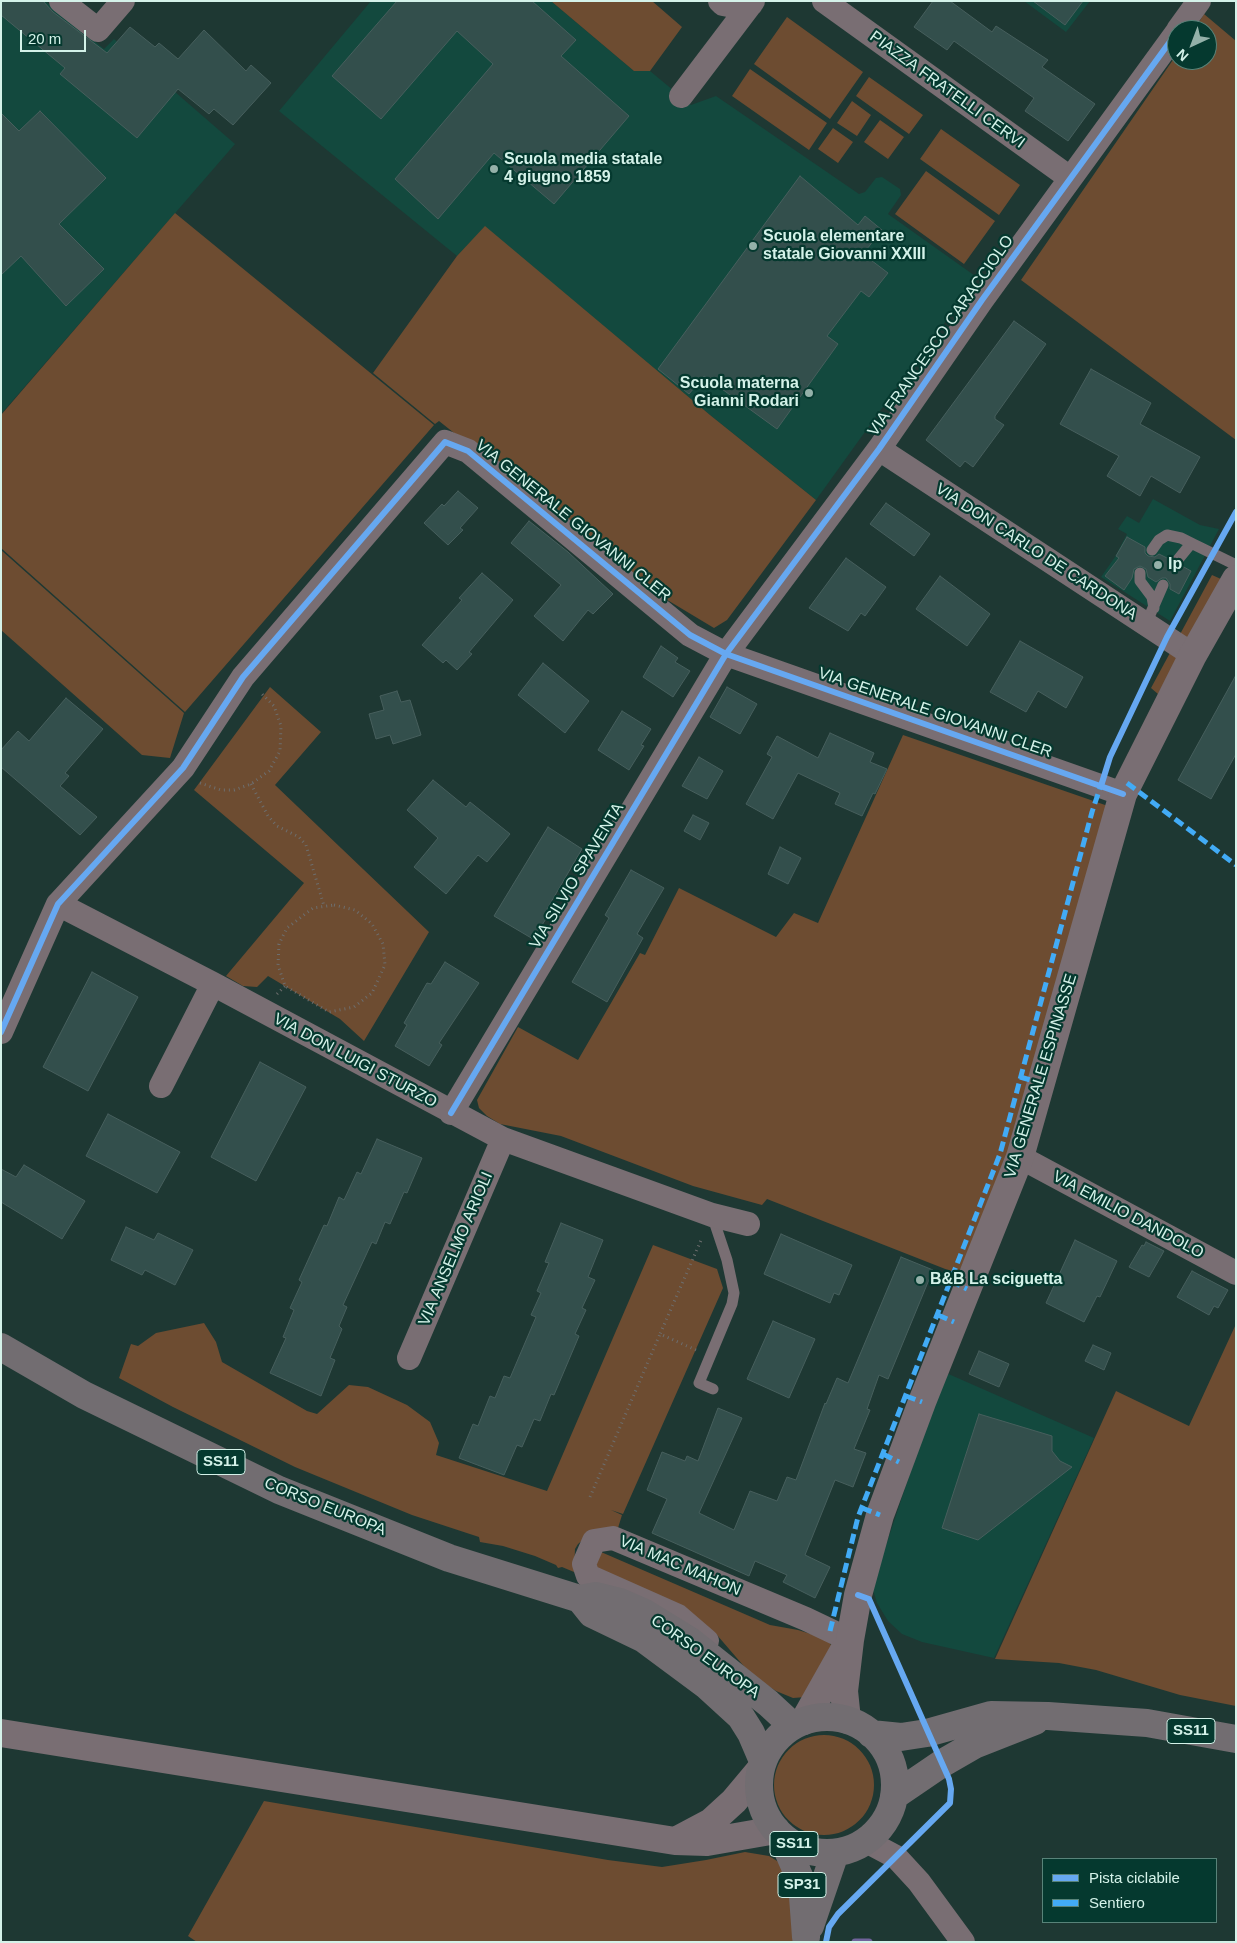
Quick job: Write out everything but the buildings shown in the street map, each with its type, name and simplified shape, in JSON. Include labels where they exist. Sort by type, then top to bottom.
[{"type":"main road","name":"CORSO EUROPA","points":[[1,1347],[84,1395],[278,1490],[449,1558],[580,1598],[596,1596],[620,1602],[643,1612],[690,1642],[768,1703],[798,1723]]},
{"type":"main road","name":"CORSO EUROPA","points":[[580,1598],[592,1614],[644,1639],[706,1685],[741,1718],[751,1734],[762,1765]]},
{"type":"main road","points":[[871,1734],[901,1737],[927,1733],[991,1715],[1048,1716]]},
{"type":"main road","points":[[894,1796],[941,1764],[974,1745],[1048,1716]]},
{"type":"main road","name":"SS11","points":[[1048,1716],[1147,1723],[1236,1739]]},
{"type":"main road","name":"SS11","points":[[762,1765],[759,1791],[764,1812],[779,1833],[798,1847],[816,1852],[835,1853],[846,1851],[866,1841],[885,1821],[894,1796],[894,1773],[886,1751],[871,1734],[860,1725],[847,1720],[825,1717],[798,1723]]},
{"type":"main road","points":[[762,1765],[775,1741],[798,1723]]},
{"type":"main road","name":"SP31","points":[[779,1833],[802,1883],[806,1939]]},
{"type":"main road","name":"SP31","points":[[806,1939],[835,1853]]},
{"type":"street","points":[[61,1],[98,30],[123,1]]},
{"type":"street","points":[[720,1],[724,4],[739,7],[752,2]]},
{"type":"street","name":"PIAZZA FRATELLI CERVI","points":[[824,1],[1070,178]]},
{"type":"street","name":"VIA FRANCESCO CARACCIOLO","points":[[1186,20],[1199,1]]},
{"type":"street","points":[[681,96],[752,2]]},
{"type":"street","name":"VIA FRANCESCO CARACCIOLO","points":[[726,654],[879,449],[1070,178],[1167,46]]},
{"type":"street","name":"VIA GENERALE GIOVANNI CLER","points":[[1,1032],[58,904],[183,768],[243,677],[445,442],[468,451],[690,635],[726,654],[1123,794]]},
{"type":"street","name":"VIA DON CARLO DE CARDONA","points":[[879,449],[1150,616],[1193,655]]},
{"type":"street","name":"VIA GENERALE ESPINASSE","points":[[847,1720],[844,1691],[850,1640],[858,1595],[880,1515],[922,1402],[1020,1157],[1123,794],[1193,655],[1236,579]]},
{"type":"street","name":"VIA SILVIO SPAVENTA","points":[[451,1113],[726,654]]},
{"type":"street","name":"VIA DON LUIGI STURZO","points":[[58,904],[213,984],[451,1113],[503,1139],[712,1214],[748,1224]]},
{"type":"street","points":[[161,1086],[213,984]]},
{"type":"street","name":"VIA ANSELMO ARIOLI","points":[[409,1358],[503,1139]]},
{"type":"street","name":"VIA EMILIO DANDOLO","points":[[1020,1157],[1236,1273]]},
{"type":"street","name":"VIA MAC MAHON","points":[[726,1671],[721,1654],[678,1616],[588,1576],[584,1564],[594,1541],[613,1538],[806,1619],[850,1640]]},
{"type":"street","name":"VIA GENERALE ESPINASSE","points":[[798,1723],[850,1640]]},
{"type":"street","points":[[1,1733],[675,1841],[707,1842],[779,1833]]},
{"type":"street","points":[[675,1841],[711,1822],[734,1801],[762,1765]]},
{"type":"street","points":[[866,1841],[896,1856],[919,1882],[963,1942]]},
{"type":"lane","points":[[1152,550],[1159,540],[1167,535],[1181,538],[1236,565]]},
{"type":"lane","points":[[1176,562],[1189,546],[1194,544]]},
{"type":"lane","points":[[1140,573],[1140,581],[1152,597],[1150,616]]},
{"type":"lane","points":[[1150,616],[1163,585]]},
{"type":"lane","points":[[712,1214],[727,1260],[734,1293],[732,1304],[699,1383],[713,1389]]},
{"type":"path","points":[[183,768],[200,783],[221,790],[234,790],[251,784],[269,771],[280,751],[281,726],[274,706],[243,677]]},
{"type":"path","points":[[251,784],[268,816],[277,826],[299,837],[306,845],[324,906]]},
{"type":"path","points":[[334,905],[355,910],[372,924],[383,944],[384,966],[372,993],[354,1007],[328,1012],[285,986],[278,965],[280,944],[287,928],[312,908],[324,906],[334,905]]},
{"type":"path","points":[[590,1497],[712,1214]]},
{"type":"path","points":[[660,1334],[710,1356]]},
{"type":"shaded area","points":[[1,1],[45,1],[104,49],[114,39],[235,144],[1,414]]},
{"type":"shaded area","points":[[371,1],[551,1],[634,71],[650,71],[691,105],[716,96],[859,194],[865,192],[876,178],[882,177],[900,189],[901,195],[888,214],[978,278],[816,500],[710,415],[485,227],[457,256],[279,111]]},
{"type":"shaded area","points":[[551,1],[652,1],[682,27],[650,71],[634,71]]},
{"type":"shaded area","points":[[1024,1],[1090,1],[1066,32]]},
{"type":"shaded area","points":[[1204,14],[1211,20],[1200,20]]},
{"type":"shaded area","points":[[787,17],[863,72],[830,119],[754,64]]},
{"type":"shaded area","points":[[1217,25],[1236,41],[1236,440],[1021,280],[1167,68],[1167,70],[1217,70]]},
{"type":"shaded area","points":[[750,69],[827,123],[809,150],[732,96]]},
{"type":"shaded area","points":[[869,77],[923,115],[909,134],[856,96]]},
{"type":"shaded area","points":[[852,101],[871,115],[857,136],[837,123]]},
{"type":"shaded area","points":[[880,120],[904,137],[888,159],[864,142]]},
{"type":"shaded area","points":[[833,128],[853,142],[838,163],[818,149]]},
{"type":"shaded area","points":[[941,129],[1020,185],[999,215],[920,159]]},
{"type":"shaded area","points":[[926,171],[995,221],[964,264],[895,214]]},
{"type":"shaded area","points":[[175,213],[434,425],[185,712],[1,548],[1,415]]},
{"type":"shaded area","points":[[485,226],[710,415],[816,500],[727,620],[714,628],[654,592],[439,421],[435,424],[373,373],[457,256]]},
{"type":"shaded area","points":[[1153,499],[1200,525],[1219,529],[1170,621],[1101,577],[1115,557],[1127,534],[1118,529],[1127,516],[1139,523]]},
{"type":"shaded area","points":[[1,550],[184,713],[170,758],[142,755],[1,630]]},
{"type":"shaded area","points":[[1212,575],[1221,579],[1158,694],[1151,688]]},
{"type":"shaded area","points":[[270,687],[321,732],[275,785],[429,932],[364,1041],[340,1019],[268,976],[257,987],[243,986],[226,976],[304,883],[194,790]]},
{"type":"shaded area","points":[[903,735],[1108,806],[1003,1173],[958,1274],[767,1199],[762,1205],[693,1186],[561,1136],[500,1124],[487,1116],[479,1108],[477,1100],[518,1027],[578,1060],[640,953],[645,955],[679,888],[776,937],[794,913],[818,923]]},
{"type":"shaded area","points":[[653,1245],[717,1269],[723,1288],[623,1514],[611,1510],[622,1515],[618,1528],[590,1534],[578,1544],[575,1549],[574,1572],[562,1567],[558,1568],[556,1565],[535,1556],[503,1546],[480,1542],[479,1537],[412,1515],[295,1467],[173,1407],[119,1378],[131,1344],[138,1346],[156,1333],[204,1323],[216,1342],[222,1362],[307,1411],[317,1414],[349,1385],[368,1387],[407,1405],[430,1422],[439,1443],[436,1455],[547,1491]]},
{"type":"shaded area","points":[[1236,1324],[1236,1706],[1180,1695],[1096,1670],[1059,1663],[995,1659],[1116,1391],[1189,1426]]},
{"type":"shaded area","points":[[944,1372],[1094,1438],[994,1658],[922,1642],[902,1634],[888,1621],[877,1603],[872,1587]]},
{"type":"shaded area","points":[[601,1552],[770,1625],[798,1630],[827,1639],[831,1645],[831,1652],[806,1697],[793,1698],[776,1691],[748,1671],[717,1635],[705,1625],[595,1568]]},
{"type":"shaded area","points":[[824,1735],[834,1736],[852,1743],[866,1757],[873,1775],[873,1795],[866,1813],[852,1827],[834,1834],[824,1835],[814,1834],[796,1827],[782,1813],[775,1795],[774,1785],[775,1775],[782,1757],[796,1743],[814,1736]]},
{"type":"shaded area","points":[[264,1801],[608,1860],[662,1867],[745,1852],[769,1856],[782,1864],[799,1911],[793,1942],[197,1942],[188,1936]]},
{"type":"waterway","points":[[855,1942],[869,1942]]},
{"type":"marked path","points":[[830,1631],[858,1517],[1000,1154],[1092,812],[1102,782]]},
{"type":"marked path","points":[[1127,783],[1236,865]]},
{"type":"marked path","points":[[1020,1077],[1041,1083]]},
{"type":"marked path","points":[[951,1281],[967,1289]]},
{"type":"marked path","points":[[938,1315],[954,1322]]},
{"type":"marked path","points":[[906,1396],[922,1402]]},
{"type":"marked path","points":[[883,1454],[899,1462]]},
{"type":"marked path","points":[[862,1508],[880,1515]]},
{"type":"cycle path","points":[[451,1113],[726,654],[879,449],[982,300],[1167,46]]},
{"type":"cycle path","points":[[1,1032],[58,904],[183,768],[243,677],[445,442],[468,451],[690,635],[726,654],[1123,794]]},
{"type":"cycle path","points":[[1101,786],[1110,757],[1167,637],[1236,512]]},
{"type":"cycle path","points":[[826,1942],[829,1927],[838,1914],[950,1803],[951,1789],[949,1779],[869,1599],[858,1595]]},
{"type":"place","name":"Scuola media statale 4 giugno 1859","points":[[494,169]]},
{"type":"place","name":"Scuola elementare statale Giovanni XXIII","points":[[753,246]]},
{"type":"place","name":"Scuola materna Gianni Rodari","points":[[809,393]]},
{"type":"place","name":"Ip","points":[[1158,565]]},
{"type":"place","name":"B&B La sciguetta","points":[[920,1280]]}]
